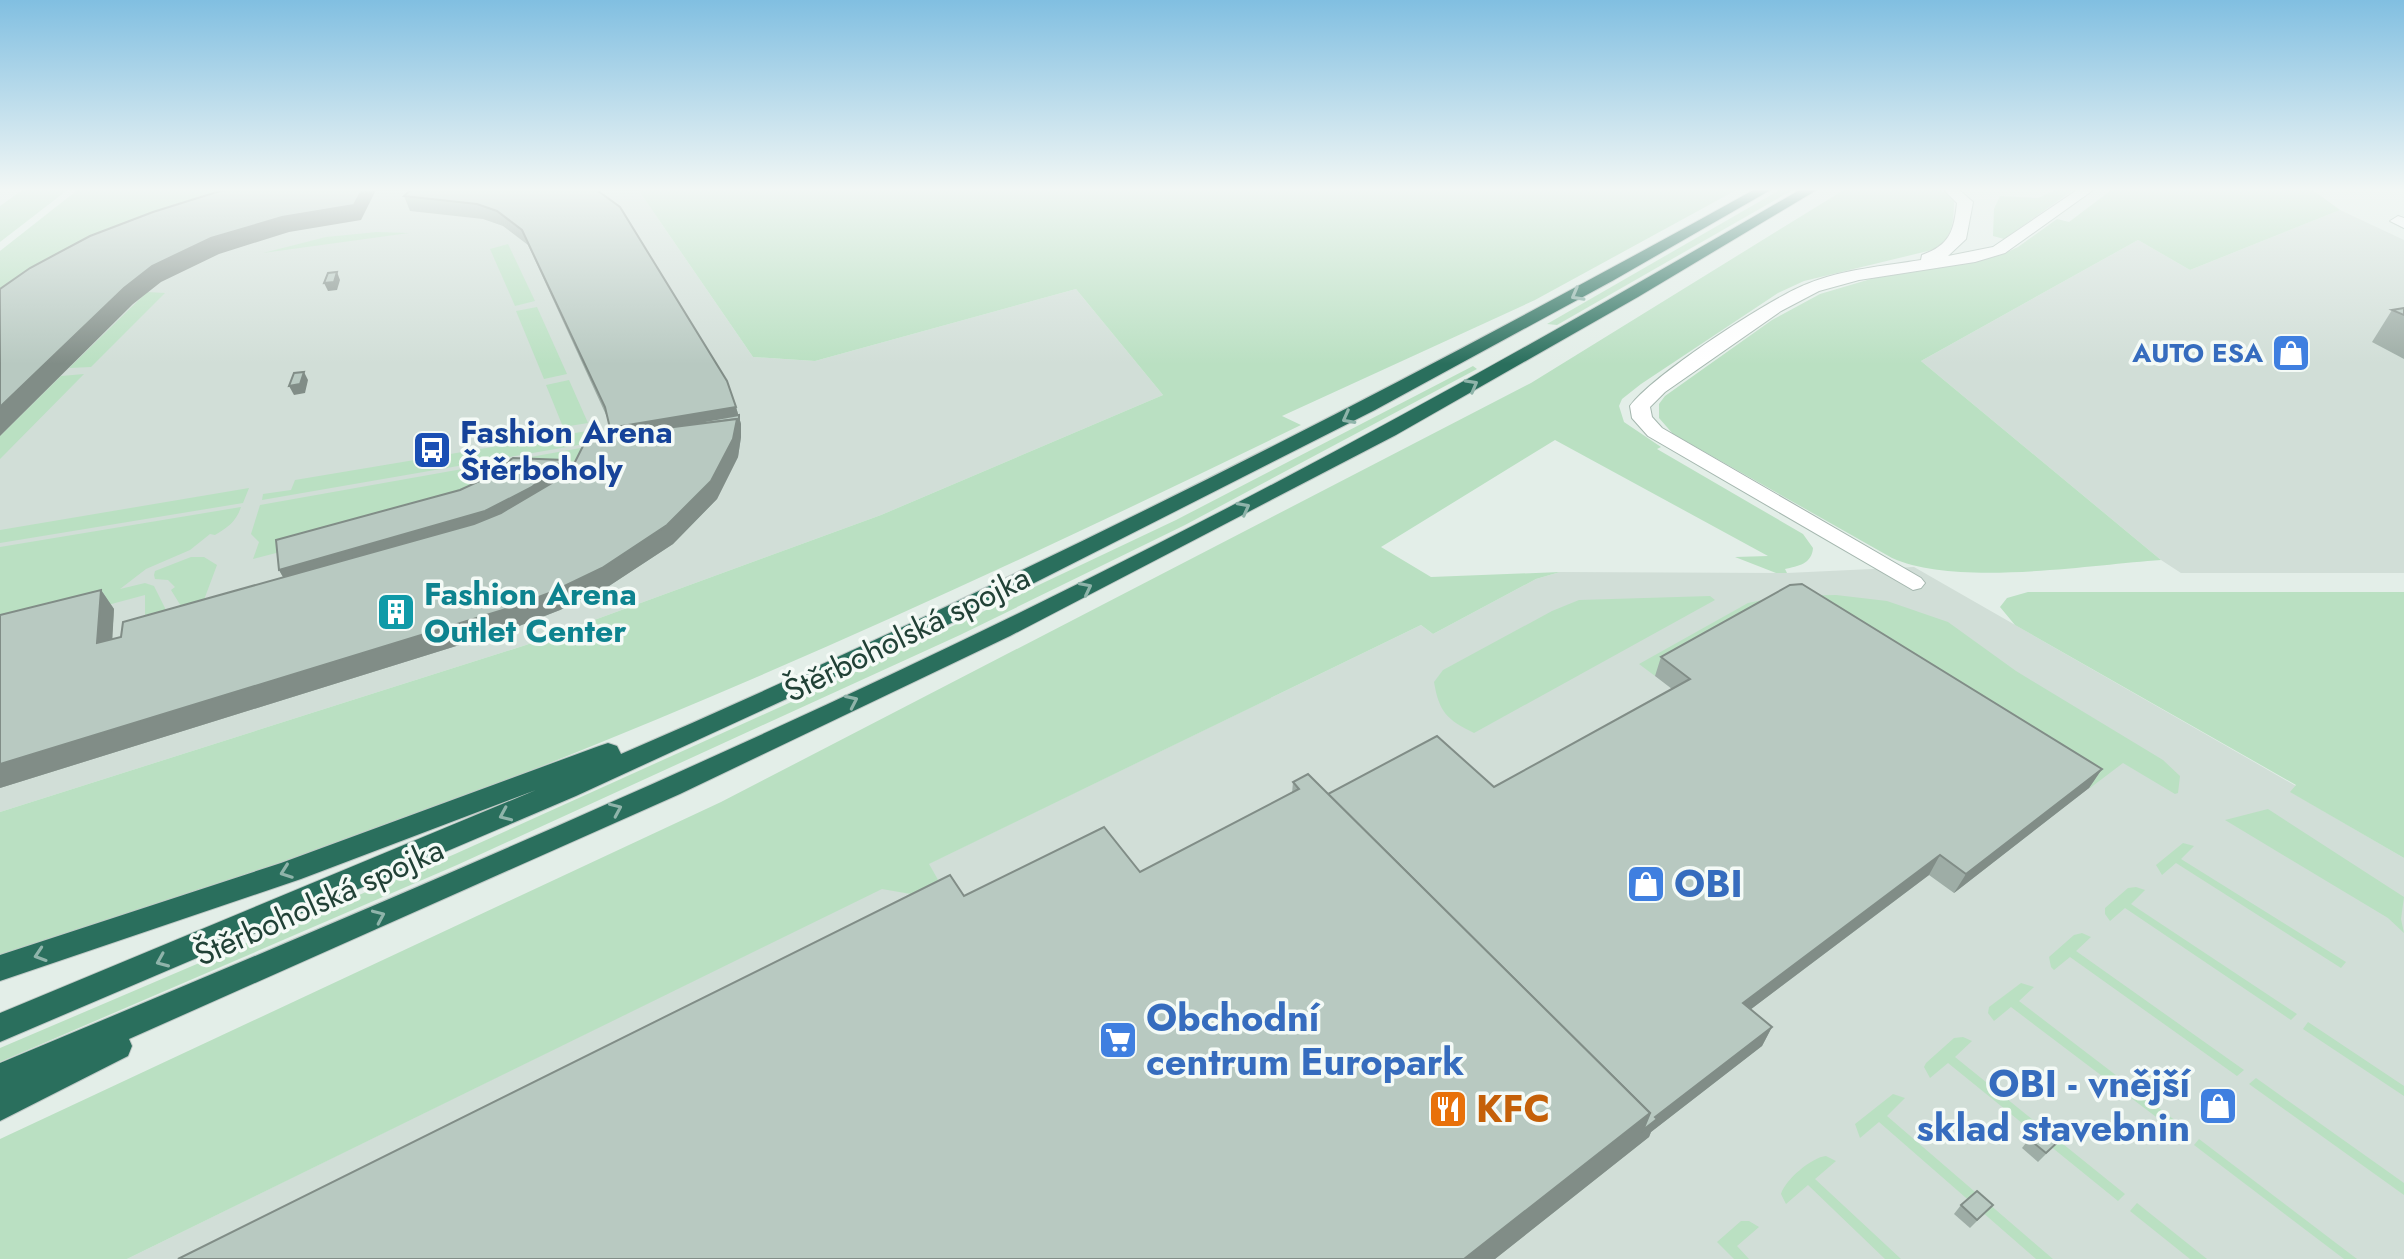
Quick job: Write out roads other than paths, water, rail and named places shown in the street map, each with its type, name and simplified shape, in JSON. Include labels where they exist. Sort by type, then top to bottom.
[{"type":"highway","name":"Štěrboholská spojka","points":[[0,1028],[456,836],[832,669],[1122,533],[1327,429],[1663,247]]},
{"type":"highway","name":"Štěrboholská spojka","points":[[0,1079],[308,949],[777,736],[1147,557],[1327,465],[1489,376],[1711,247]]},
{"type":"highway","points":[[0,968],[278,875],[832,669]]},
{"type":"highway","points":[[0,1105],[308,949]]},
{"type":"street","points":[[1903,266],[1940,254],[1950,247]]},
{"type":"street","points":[[1913,583],[1668,441],[1646,424],[1640,412],[1643,400],[1791,298],[1834,280],[1903,266],[1937,263],[2004,247]]},
{"type":"place","name":"AUTO ESA","points":[[2291,353]]},
{"type":"place","name":"Fashion Arena Štěrboholy","points":[[432,450]]},
{"type":"place","name":"Fashion Arena Outlet Center","points":[[396,612]]},
{"type":"place","name":"OBI","points":[[1646,884]]},
{"type":"place","name":"Obchodní centrum Europark","points":[[1118,1040]]},
{"type":"place","name":"OBI - vnější sklad stavebnin","points":[[2218,1106]]},
{"type":"place","name":"KFC","points":[[1448,1109]]}]
